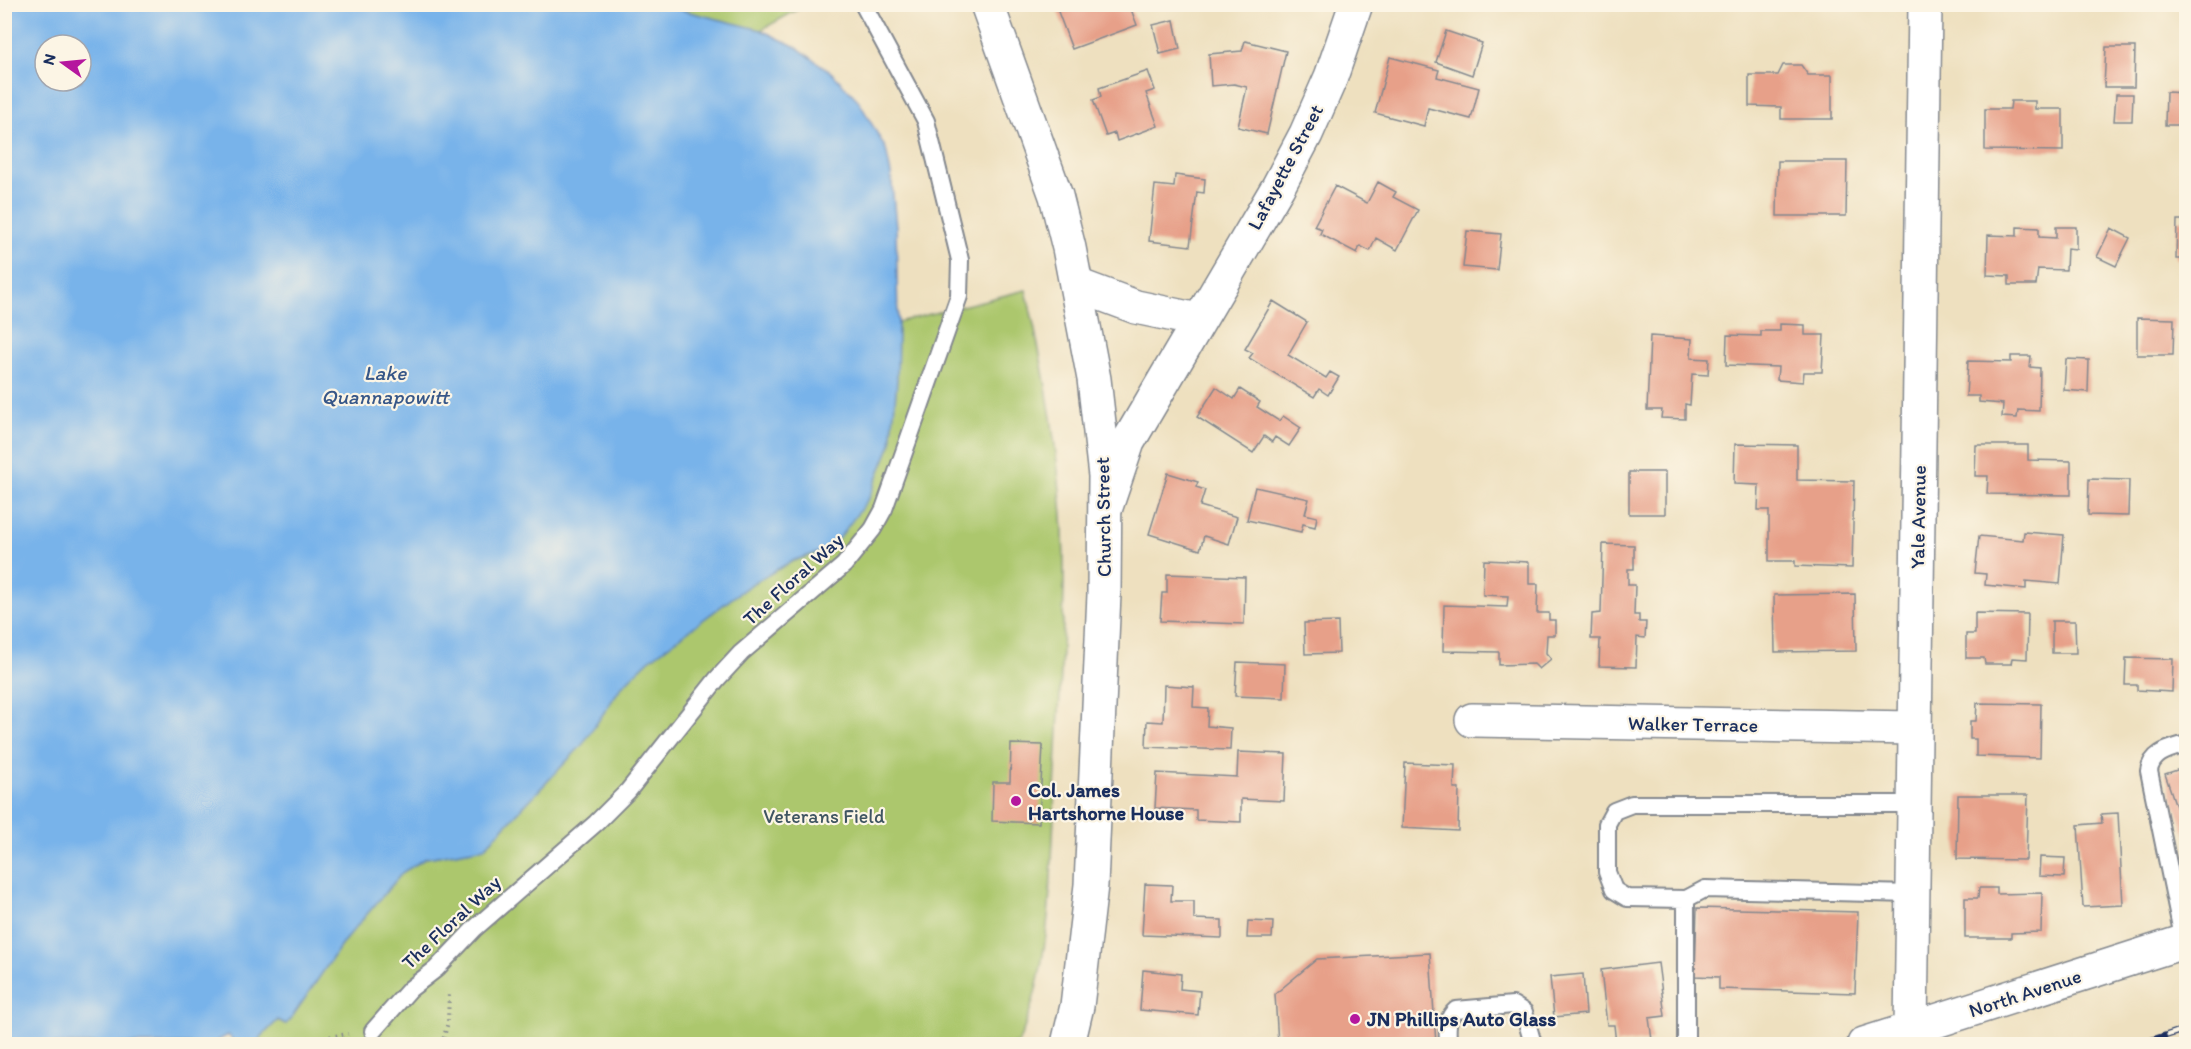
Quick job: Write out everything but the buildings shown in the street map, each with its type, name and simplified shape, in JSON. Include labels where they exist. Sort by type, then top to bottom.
[{"type":"street","name":"Church Street","points":[[987,4],[1056,196],[1077,285],[1100,428],[1105,509],[1104,604],[1091,885],[1077,1006],[1068,1044]]},
{"type":"street","name":"Lafayette Street","points":[[1105,509],[1128,442],[1278,187],[1306,134],[1331,76],[1356,4]]},
{"type":"street","name":"Yale Avenue","points":[[1911,1030],[1926,4]]},
{"type":"street","points":[[1077,285],[1136,307],[1198,320]]},
{"type":"street","name":"Walker Terrace","points":[[1472,720],[1914,728]]},
{"type":"street","name":"North Avenue","points":[[1864,1044],[2185,941]]},
{"type":"lane","name":"The Floral Way","points":[[373,1031],[410,989],[444,961],[474,929],[588,830],[628,791],[717,679],[741,653],[844,566],[873,529],[884,509],[956,307],[961,282],[960,260],[926,121],[863,4]]},
{"type":"lane","points":[[2185,941],[2149,771],[2152,761],[2160,753],[2187,744]]},
{"type":"lane","points":[[1912,894],[1710,889],[1700,890],[1686,899],[1632,898],[1614,890],[1606,872],[1607,824],[1614,811],[1632,804],[1913,804]]},
{"type":"lane","points":[[1686,899],[1686,1044]]},
{"type":"lane","points":[[1448,1044],[1447,1025],[1456,1010],[1513,1005],[1524,1012],[1533,1044]]},
{"type":"path","points":[[442,1044],[449,999],[449,974],[444,961]]},
{"type":"path","points":[[307,1044],[327,1037],[373,1031]]},
{"type":"green space","points":[[661,5],[806,5],[761,30]]},
{"type":"green space","name":"Veterans Field","points":[[1026,290],[1041,359],[1058,466],[1064,600],[1048,919],[1038,983],[1018,1044],[263,1044],[259,1039],[278,1020],[285,1024],[290,1020],[344,941],[403,872],[426,858],[484,848],[582,745],[621,687],[649,660],[750,585],[793,561],[823,551],[869,498],[891,444],[897,380],[898,322]]},
{"type":"water","name":"Lake Quannapowitt","points":[[5,4],[661,5],[761,30],[796,47],[832,73],[858,100],[886,149],[891,174],[896,227],[897,380],[891,444],[869,498],[840,537],[823,551],[792,561],[750,585],[649,660],[621,687],[582,745],[484,848],[426,858],[403,872],[344,941],[290,1020],[286,1024],[278,1020],[259,1039],[263,1044],[237,1044],[228,1035],[212,1044],[5,1044]]},
{"type":"railway","points":[[2140,1044],[2186,1029]]},
{"type":"place","name":"Col. James Hartshorne House","points":[[1016,801]]},
{"type":"place","name":"JN Phillips Auto Glass","points":[[1355,1019]]}]
